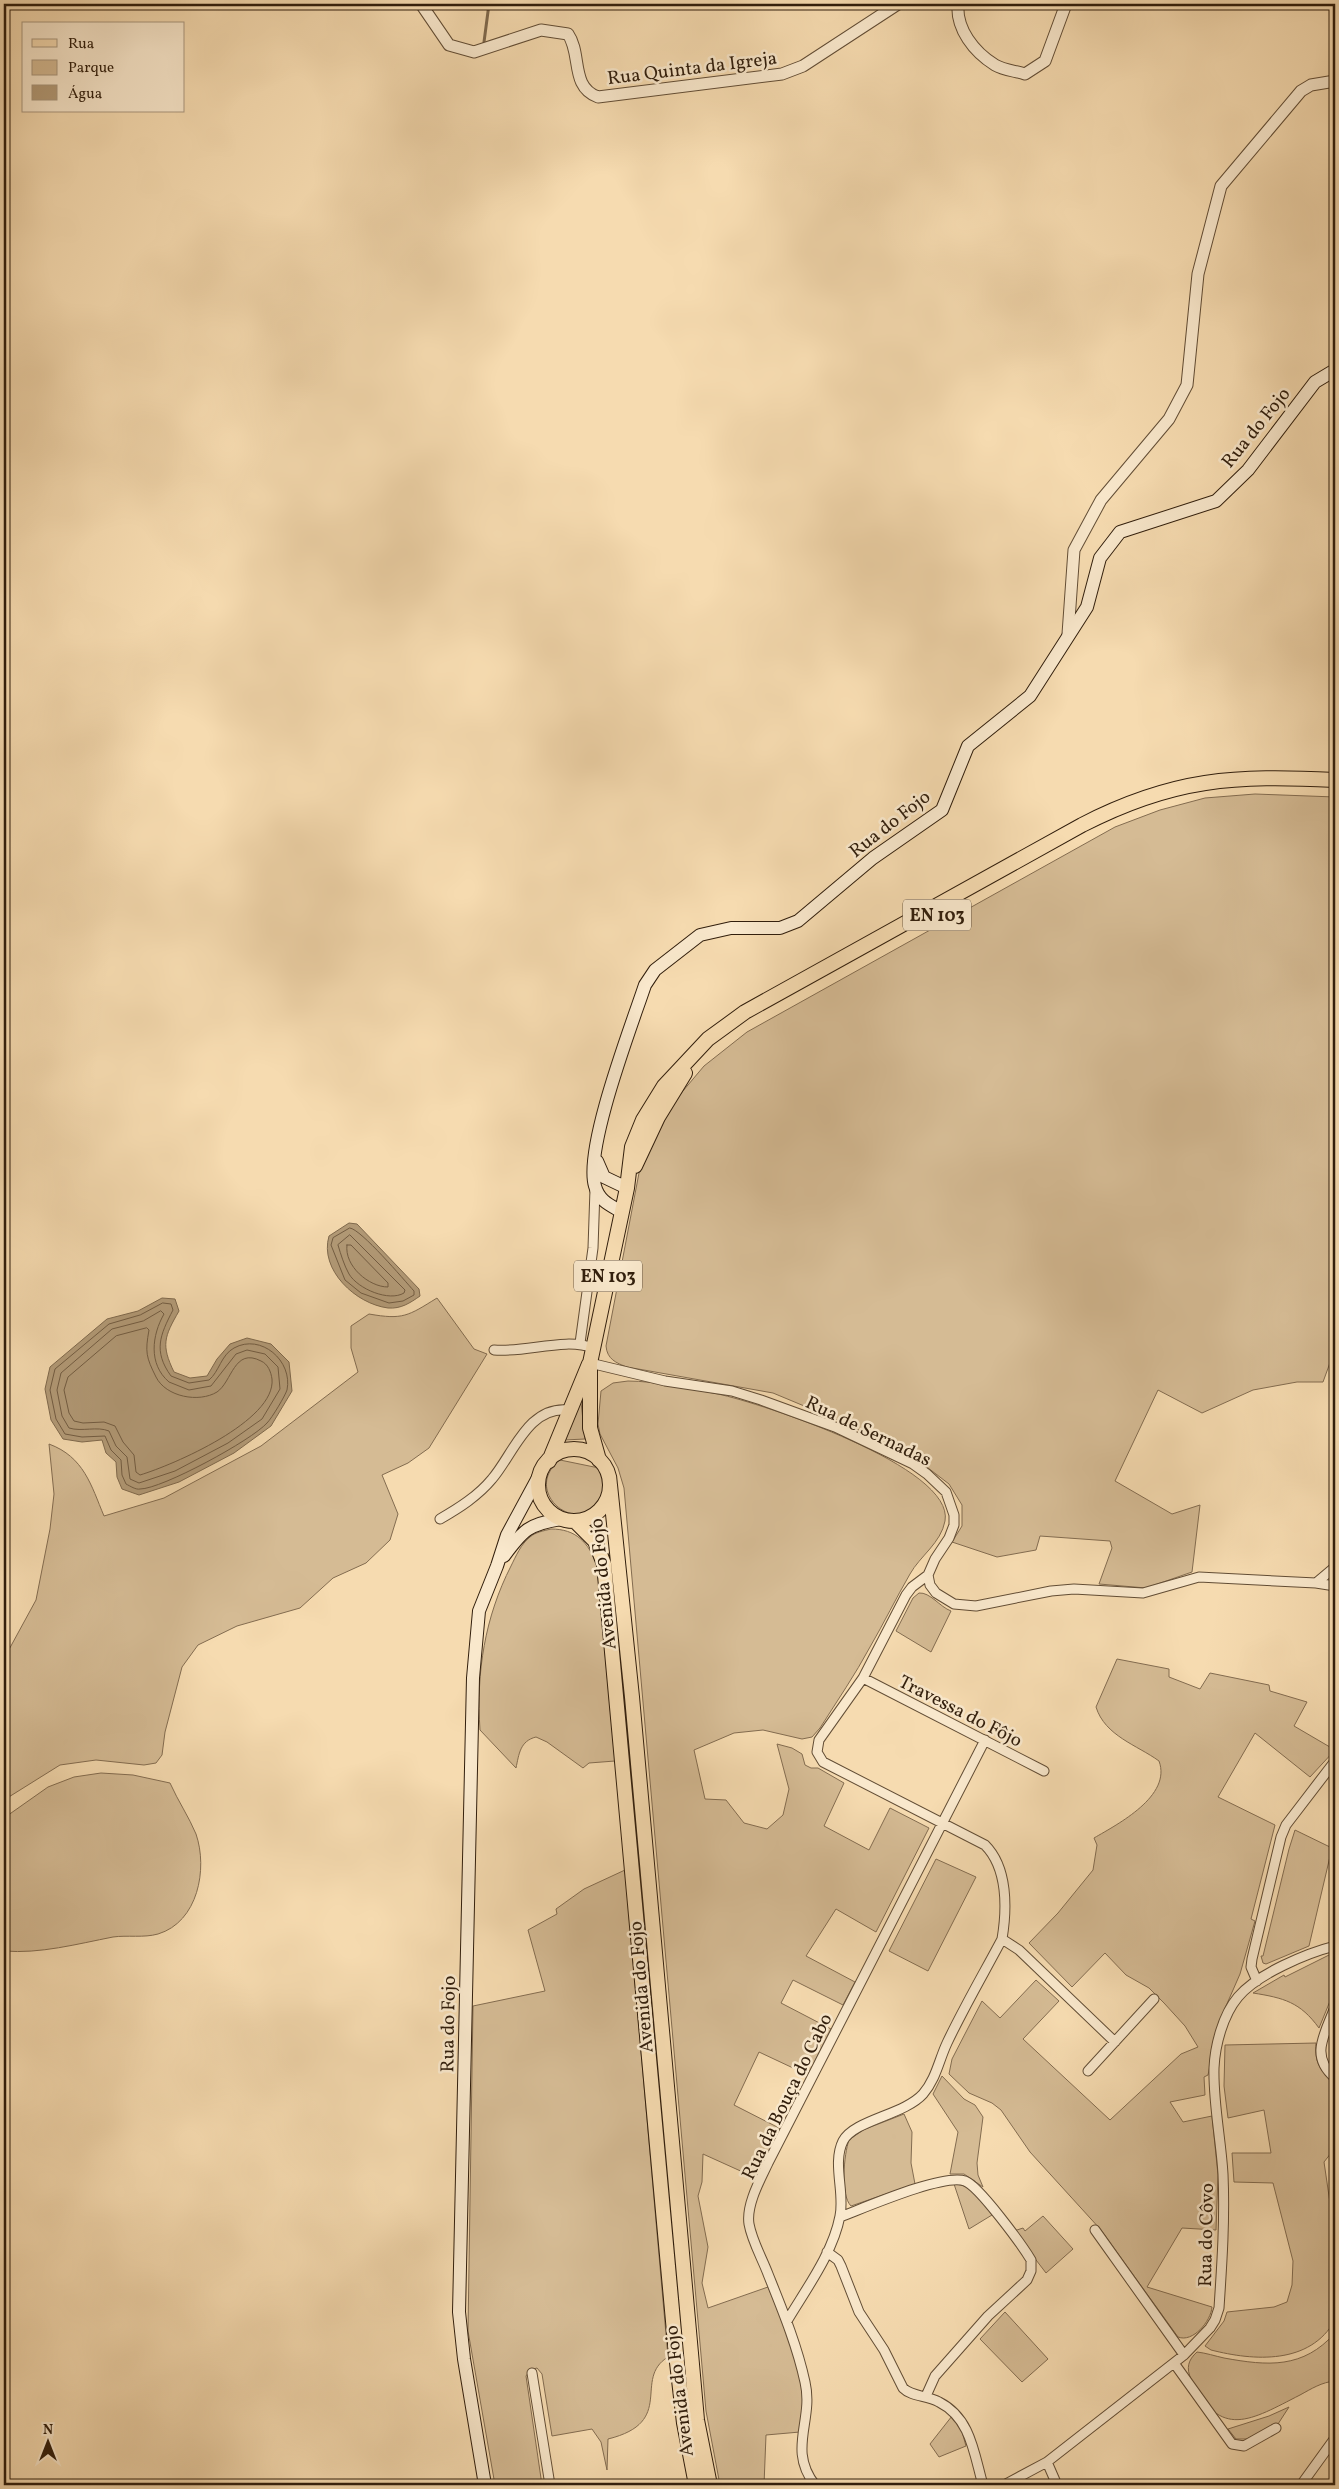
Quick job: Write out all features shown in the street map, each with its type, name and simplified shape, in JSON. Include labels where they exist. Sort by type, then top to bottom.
[{"type":"main road","name":"Rua do Fojo","points":[[595,1185],[595,1157],[599,1130],[645,985],[655,970],[700,935],[731,928],[780,928],[798,921],[873,858],[942,810],[968,746],[1030,696],[1087,607],[1100,558],[1120,532],[1216,501],[1248,470],[1315,382],[1335,370]]},
{"type":"main road","name":"EN 103","points":[[600,1460],[590,1428],[590,1364],[586,1345],[622,1212],[635,1140],[643,1120],[664,1086],[681,1065],[708,1039],[763,1002],[1082,825],[1130,802],[1177,788],[1222,780],[1284,778],[1335,780]]},
{"type":"main road","name":"EN 103","points":[[627,1188],[649,1133],[686,1073],[716,1043],[777,1003],[1088,830],[1127,812],[1176,796],[1230,787],[1257,785],[1335,788]]},
{"type":"main road","points":[[595,1157],[604,1178],[627,1188]]},
{"type":"main road","points":[[595,1185],[602,1200],[622,1212]]},
{"type":"main road","name":"EN 103","points":[[545,1466],[590,1364]]},
{"type":"main road","points":[[545,1466],[568,1450],[580,1450],[600,1460]]},
{"type":"main road","name":"Avenida do Fojo","points":[[600,1460],[605,1467],[610,1485],[632,1697],[697,2420],[710,2485]]},
{"type":"main road","name":"Rua do Fojo","points":[[484,2485],[464,2360],[459,2312],[473,1678],[479,1611],[507,1535],[545,1466]]},
{"type":"main road","name":"Avenida do Fojo","points":[[545,1466],[539,1489],[544,1505],[552,1513],[568,1520],[595,1541],[604,1564],[676,2354],[684,2423],[696,2485]]},
{"type":"main road","name":"Avenida do Fojo","points":[[568,1520],[586,1519],[604,1506],[610,1485]]},
{"type":"main road","name":"Rua do Fojo","points":[[497,1566],[516,1538],[527,1528],[542,1522],[568,1520]]},
{"type":"street","name":"Rua Quinta da Igreja","points":[[421,4],[449,45],[474,52],[541,30],[568,34],[575,48],[582,84],[590,94],[598,97],[782,74],[804,66],[898,4]]},
{"type":"street","points":[[958,4],[964,36],[995,65],[1025,74],[1045,61],[1066,4]]},
{"type":"street","points":[[1068,634],[1074,550],[1101,500],[1169,419],[1187,385],[1198,274],[1221,186],[1301,91],[1311,86],[1335,81]]},
{"type":"street","points":[[494,1350],[519,1351],[586,1345],[593,1248],[595,1185]]},
{"type":"street","name":"Rua de Sernadas","points":[[590,1364],[665,1381],[732,1391],[835,1427],[913,1464],[938,1482],[946,1492],[954,1515],[954,1525],[949,1538],[934,1559],[928,1575]]},
{"type":"street","points":[[440,1520],[473,1497],[492,1479],[515,1442],[530,1426],[552,1412],[569,1410]]},
{"type":"street","points":[[1316,1583],[1335,1567]]},
{"type":"street","points":[[787,2320],[827,2252],[840,2217],[839,2157],[844,2140],[858,2128],[901,2110],[918,2098],[938,2068],[947,2044],[1002,1939],[1005,1904],[1004,1886],[995,1858],[985,1845],[823,1762],[817,1752],[819,1740],[863,1678],[912,1587],[928,1575],[930,1585],[936,1593],[946,1600],[965,1606],[1074,1589],[1142,1593],[1199,1577],[1316,1583],[1335,1586]]},
{"type":"street","name":"Travessa do Fôjo","points":[[863,1678],[1044,1771]]},
{"type":"street","name":"Rua da Bouça do Cabo","points":[[815,2485],[803,2468],[801,2458],[807,2392],[787,2320],[752,2232],[750,2210],[768,2163],[985,1740]]},
{"type":"street","points":[[1257,1981],[1251,1967],[1252,1959],[1281,1837],[1286,1825],[1335,1761]]},
{"type":"street","points":[[1002,1939],[1019,1950],[1115,2042]]},
{"type":"street","name":"Rua do Côvo","points":[[1004,2485],[1048,2462],[1184,2355],[1210,2328],[1215,2320],[1219,2308],[1224,2210],[1214,2075],[1218,2041],[1237,1998],[1257,1981],[1300,1959],[1335,1946]]},
{"type":"street","points":[[1088,2071],[1154,1999]]},
{"type":"street","points":[[1335,2007],[1320,2048],[1320,2058],[1323,2066],[1335,2078]]},
{"type":"street","points":[[840,2217],[927,2186],[946,2181],[965,2181],[978,2190],[1030,2260],[1031,2270],[1027,2280],[988,2316],[940,2369],[930,2382],[926,2396]]},
{"type":"street","points":[[1095,2230],[1184,2355]]},
{"type":"street","points":[[827,2252],[838,2260],[858,2312],[884,2350],[903,2388],[908,2392],[926,2396],[951,2410],[965,2426],[983,2485]]},
{"type":"street","points":[[1174,2363],[1232,2444],[1244,2446],[1276,2428]]},
{"type":"street","points":[[532,2373],[550,2485]]},
{"type":"street","points":[[1302,2485],[1335,2438]]},
{"type":"street","points":[[1048,2462],[1057,2485]]},
{"type":"green space","points":[[1255,794],[1335,797],[1335,1349],[1323,1382],[1297,1382],[1253,1390],[1202,1413],[1158,1390],[1115,1481],[1172,1514],[1200,1505],[1192,1572],[1146,1588],[1099,1584],[1112,1548],[1110,1541],[1040,1536],[1036,1550],[997,1557],[952,1542],[962,1526],[962,1505],[949,1484],[919,1461],[845,1423],[773,1393],[627,1367],[610,1357],[606,1346],[639,1173],[655,1137],[677,1098],[704,1066],[747,1032],[1115,827],[1160,810],[1205,798]]},
{"type":"green space","points":[[437,1298],[474,1349],[487,1354],[429,1448],[408,1463],[382,1475],[398,1514],[390,1540],[366,1563],[333,1578],[300,1608],[237,1626],[198,1645],[182,1667],[165,1732],[162,1755],[156,1763],[144,1765],[96,1760],[60,1765],[4,1800],[4,1668],[6,1655],[36,1600],[50,1529],[54,1494],[49,1444],[71,1456],[85,1473],[104,1516],[164,1498],[261,1446],[358,1372],[351,1348],[351,1326],[369,1314],[390,1317],[412,1313]]},
{"type":"green space","points":[[628,1381],[650,1382],[741,1400],[811,1424],[851,1441],[889,1459],[920,1480],[940,1500],[945,1521],[935,1543],[914,1567],[852,1678],[820,1728],[812,1737],[802,1739],[763,1730],[734,1733],[694,1750],[705,1799],[726,1800],[744,1823],[767,1829],[783,1815],[789,1789],[777,1744],[792,1748],[802,1754],[805,1765],[811,1768],[818,1768],[844,1783],[824,1826],[869,1850],[890,1808],[929,1828],[876,1932],[836,1909],[806,1956],[855,1982],[843,2005],[793,1980],[781,2003],[831,2029],[808,2075],[759,2052],[734,2105],[781,2129],[756,2178],[703,2154],[702,2182],[698,2196],[708,2247],[702,2283],[708,2308],[768,2287],[793,2351],[803,2390],[800,2432],[766,2435],[764,2485],[720,2485],[706,2411],[624,1488],[618,1468],[600,1434],[598,1424],[601,1391],[613,1383]]},
{"type":"green space","points":[[581,1402],[585,1439],[564,1440]]},
{"type":"green space","points":[[560,1460],[599,1468],[604,1490],[601,1498],[591,1510],[580,1514],[568,1513],[557,1506],[550,1497],[546,1485],[549,1472]]},
{"type":"green space","points":[[551,1529],[567,1531],[580,1538],[590,1550],[597,1565],[615,1761],[589,1763],[583,1768],[547,1742],[536,1737],[523,1745],[516,1768],[480,1730],[479,1687],[484,1645],[502,1585],[521,1547],[530,1537]]},
{"type":"green space","points":[[919,1593],[931,1597],[951,1611],[931,1652],[896,1631],[913,1598]]},
{"type":"green space","points":[[1117,1659],[1169,1669],[1169,1677],[1200,1689],[1210,1673],[1269,1685],[1270,1691],[1307,1702],[1294,1726],[1335,1750],[1310,1777],[1255,1733],[1218,1797],[1275,1825],[1251,1919],[1255,1921],[1240,1974],[1219,2022],[1208,2075],[1204,2077],[1205,2095],[1170,2102],[1183,2122],[1212,2116],[1218,2175],[1216,2230],[1182,2228],[1147,2287],[1212,2307],[1211,2313],[1200,2330],[1190,2337],[1184,2338],[1178,2337],[1101,2230],[1030,2152],[1001,2110],[992,2103],[969,2093],[949,2074],[952,2059],[982,2001],[1000,2018],[1036,1980],[1059,2001],[1023,2039],[1110,2120],[1181,2054],[1198,2047],[1185,2026],[1164,2003],[1149,1988],[1126,1975],[1105,1953],[1072,1987],[1029,1943],[1058,1913],[1093,1870],[1097,1845],[1094,1838],[1129,1817],[1150,1797],[1158,1786],[1161,1774],[1159,1761],[1114,1733],[1100,1717],[1096,1707]]},
{"type":"green space","points":[[101,1773],[133,1775],[170,1783],[196,1834],[199,1848],[200,1878],[197,1893],[191,1906],[172,1928],[158,1934],[113,1937],[45,1950],[4,1951],[4,1818],[48,1787],[74,1777]]},
{"type":"green space","points":[[1295,1830],[1332,1848],[1309,1946],[1266,1964],[1263,1963],[1261,1956],[1263,1956]]},
{"type":"green space","points":[[936,1859],[976,1877],[928,1971],[889,1951]]},
{"type":"green space","points":[[625,1870],[668,2357],[658,2366],[653,2377],[648,2411],[641,2422],[629,2431],[608,2439],[607,2470],[601,2442],[592,2429],[552,2436],[542,2374],[537,2368],[530,2370],[526,2376],[542,2485],[495,2485],[468,2331],[473,2006],[545,1991],[528,1930],[557,1914],[556,1909],[584,1889]]},
{"type":"green space","points":[[1329,1955],[1335,1955],[1335,1989],[1319,2028],[1298,2007],[1282,1999],[1253,1993],[1284,1975],[1285,1977]]},
{"type":"green space","points":[[1316,2043],[1317,2061],[1326,2075],[1335,2084],[1335,2148],[1324,2162],[1335,2237],[1335,2320],[1324,2335],[1311,2345],[1296,2352],[1280,2356],[1245,2356],[1211,2350],[1205,2346],[1224,2321],[1227,2312],[1274,2307],[1287,2302],[1292,2285],[1293,2261],[1273,2183],[1234,2182],[1232,2153],[1271,2153],[1264,2110],[1228,2118],[1224,2086],[1225,2045]]},
{"type":"green space","points":[[942,2076],[964,2099],[975,2105],[983,2117],[977,2163],[978,2175],[983,2187],[964,2174],[950,2174],[958,2132],[933,2094]]},
{"type":"green space","points":[[904,2114],[912,2132],[911,2163],[915,2184],[851,2206],[845,2193],[844,2184],[849,2140],[863,2130]]},
{"type":"green space","points":[[954,2184],[966,2187],[976,2194],[992,2215],[969,2229]]},
{"type":"green space","points":[[1043,2216],[1073,2249],[1046,2273],[1014,2231],[1023,2228],[1025,2231]]},
{"type":"green space","points":[[1005,2312],[1048,2359],[1022,2382],[980,2339]]},
{"type":"green space","points":[[1335,2333],[1335,2381],[1317,2386],[1266,2412],[1252,2417],[1238,2420],[1225,2418],[1213,2411],[1202,2399],[1189,2375],[1189,2364],[1197,2352],[1255,2363],[1284,2362],[1310,2353],[1323,2345]]},
{"type":"green space","points":[[1289,2407],[1278,2424],[1247,2439],[1236,2439],[1228,2429],[1269,2416]]},
{"type":"green space","points":[[952,2416],[961,2428],[966,2446],[939,2457],[930,2444]]},
{"type":"water","points":[[349,1223],[357,1224],[419,1289],[420,1296],[401,1306],[388,1308],[364,1300],[343,1283],[335,1273],[327,1249],[329,1236]]},
{"type":"water","points":[[162,1298],[175,1299],[179,1311],[166,1341],[167,1355],[174,1372],[190,1378],[207,1376],[217,1359],[230,1344],[247,1338],[271,1344],[289,1362],[292,1391],[271,1426],[234,1453],[179,1482],[139,1495],[122,1489],[117,1477],[116,1462],[106,1453],[102,1440],[82,1442],[63,1439],[51,1420],[45,1389],[50,1367],[107,1319],[138,1311]]},
{"type":"waterway","points":[[484,42],[489,4]]}]
